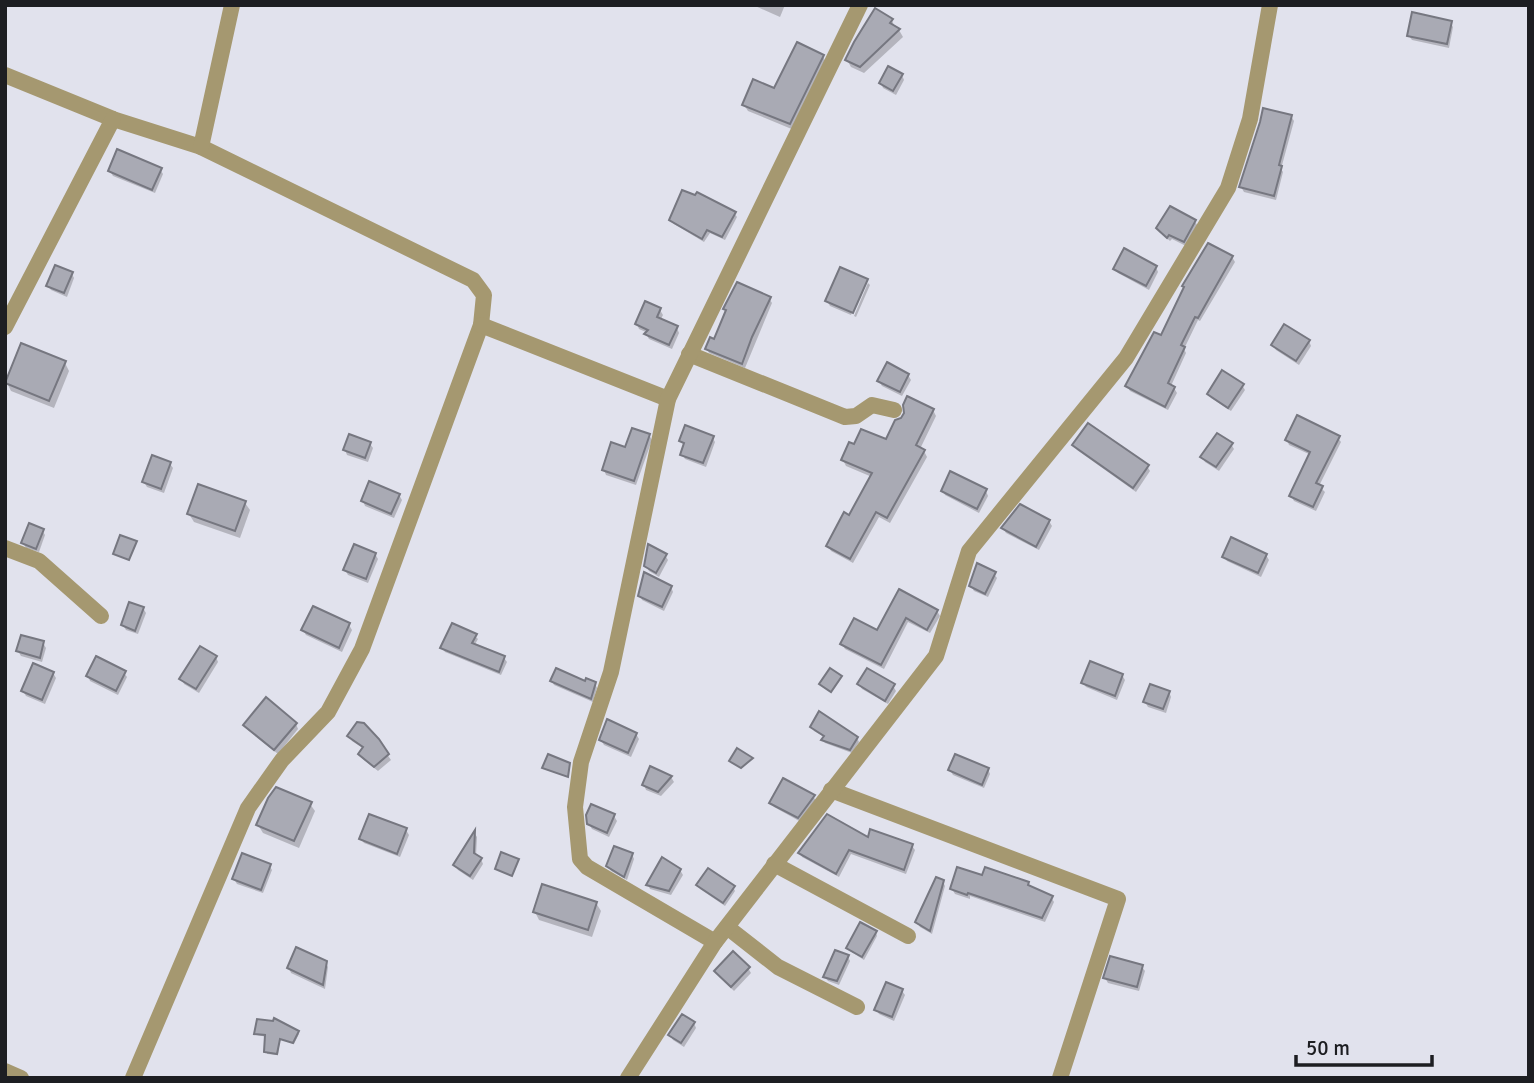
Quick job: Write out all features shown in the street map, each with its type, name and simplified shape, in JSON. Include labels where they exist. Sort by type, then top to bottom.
[{"type":"street","points":[[201,147],[232,5]]},
{"type":"street","points":[[715,942],[587,867],[580,859],[575,807],[581,762],[611,673],[668,399],[860,5]]},
{"type":"street","points":[[628,1078],[715,942],[936,656],[969,551],[1126,358],[1228,188],[1250,119],[1270,5]]},
{"type":"street","points":[[5,75],[113,119],[201,147],[473,280],[484,295],[481,325],[362,649],[328,712],[282,760],[248,808],[133,1078]]},
{"type":"street","points":[[5,327],[113,119]]},
{"type":"street","points":[[481,325],[668,399]]},
{"type":"street","points":[[689,354],[845,417],[856,416],[872,405],[894,410]]},
{"type":"street","points":[[5,548],[39,561],[101,616]]},
{"type":"street","points":[[831,790],[1118,899],[1060,1078]]},
{"type":"street","points":[[774,864],[908,936]]},
{"type":"street","points":[[727,927],[778,967],[857,1007]]},
{"type":"street","points":[[5,1071],[21,1078]]},
{"type":"building","points":[[875,8],[893,19],[890,23],[900,29],[860,67],[845,60]]},
{"type":"building","points":[[1412,12],[1452,21],[1447,44],[1407,36]]},
{"type":"building","points":[[797,42],[824,55],[790,124],[742,105],[753,79],[774,88]]},
{"type":"building","points":[[888,66],[903,74],[893,91],[879,83]]},
{"type":"building","points":[[1263,108],[1292,115],[1274,196],[1239,187]]},
{"type":"building","points":[[117,149],[162,168],[152,190],[108,171]]},
{"type":"building","points":[[682,190],[695,195],[697,192],[736,212],[722,237],[707,230],[702,239],[669,220]]},
{"type":"building","points":[[1170,206],[1196,220],[1184,242],[1169,235],[1167,238],[1156,228]]},
{"type":"building","points":[[1208,243],[1233,256],[1181,345],[1185,347],[1168,383],[1175,387],[1165,407],[1125,386],[1154,332],[1161,335],[1184,287],[1182,286]]},
{"type":"building","points":[[1124,248],[1157,266],[1146,286],[1113,269]]},
{"type":"building","points":[[55,265],[73,272],[64,293],[46,286]]},
{"type":"building","points":[[840,267],[868,279],[853,313],[825,301]]},
{"type":"building","points":[[737,282],[771,297],[742,364],[705,349],[710,337],[714,339],[726,310],[723,309]]},
{"type":"building","points":[[645,301],[661,308],[657,317],[678,326],[669,345],[644,334],[648,330],[635,324]]},
{"type":"building","points":[[1284,324],[1310,340],[1296,361],[1271,345]]},
{"type":"building","points":[[21,343],[66,361],[49,401],[5,383]]},
{"type":"building","points":[[887,362],[909,374],[900,392],[877,381]]},
{"type":"building","points":[[1222,370],[1244,384],[1228,408],[1207,394]]},
{"type":"building","points":[[907,396],[934,409],[916,445],[925,450],[887,518],[876,512],[850,559],[826,546],[844,512],[849,515],[872,473],[841,460],[849,442],[854,444],[861,429],[886,439],[895,420],[901,418],[904,413],[903,405]]},
{"type":"building","points":[[1297,415],[1340,436],[1316,483],[1323,486],[1313,507],[1289,496],[1310,452],[1285,440]]},
{"type":"building","points":[[1088,423],[1149,465],[1133,488],[1072,445]]},
{"type":"building","points":[[685,425],[714,436],[703,463],[680,455],[684,443],[679,441]]},
{"type":"building","points":[[632,428],[650,434],[634,481],[602,470],[611,442],[625,447]]},
{"type":"building","points":[[1217,433],[1233,443],[1216,467],[1200,457]]},
{"type":"building","points":[[349,434],[371,442],[365,458],[343,450]]},
{"type":"building","points":[[152,455],[171,462],[161,489],[142,482]]},
{"type":"building","points":[[950,471],[987,489],[977,509],[941,491]]},
{"type":"building","points":[[369,481],[400,494],[391,514],[361,501]]},
{"type":"building","points":[[198,484],[246,501],[235,531],[187,514]]},
{"type":"building","points":[[1020,504],[1050,520],[1036,547],[1001,528]]},
{"type":"building","points":[[29,523],[44,529],[36,549],[21,543]]},
{"type":"building","points":[[120,535],[137,541],[129,560],[113,554]]},
{"type":"building","points":[[1231,537],[1267,554],[1258,573],[1222,557]]},
{"type":"building","points":[[354,544],[376,553],[366,579],[343,570]]},
{"type":"building","points":[[648,544],[667,554],[656,573],[644,566]]},
{"type":"building","points":[[977,563],[996,572],[985,594],[969,586]]},
{"type":"building","points":[[644,572],[672,586],[662,607],[638,596]]},
{"type":"building","points":[[899,589],[938,610],[927,630],[906,618],[881,665],[840,644],[854,618],[877,630]]},
{"type":"building","points":[[129,602],[144,607],[135,631],[121,625]]},
{"type":"building","points":[[313,606],[350,623],[339,648],[301,630]]},
{"type":"building","points":[[452,623],[477,634],[472,643],[505,656],[499,672],[440,648]]},
{"type":"building","points":[[21,635],[44,641],[40,658],[16,651]]},
{"type":"building","points":[[200,646],[217,656],[196,689],[179,679]]},
{"type":"building","points":[[96,656],[126,671],[116,691],[86,676]]},
{"type":"building","points":[[1090,661],[1123,674],[1115,696],[1081,683]]},
{"type":"building","points":[[33,663],[54,672],[42,700],[21,691]]},
{"type":"building","points":[[556,668],[585,681],[586,678],[596,682],[591,699],[550,681]]},
{"type":"building","points":[[830,668],[842,676],[831,692],[819,684]]},
{"type":"building","points":[[867,668],[895,684],[885,701],[857,684]]},
{"type":"building","points":[[1150,684],[1170,691],[1163,709],[1143,702]]},
{"type":"building","points":[[266,697],[297,723],[274,750],[243,725]]},
{"type":"building","points":[[819,711],[858,737],[850,750],[821,740],[824,736],[810,727]]},
{"type":"building","points":[[607,719],[637,733],[628,753],[599,740]]},
{"type":"building","points":[[357,722],[364,723],[389,754],[374,767],[358,754],[363,747],[347,736]]},
{"type":"building","points":[[737,748],[753,758],[741,768],[729,761]]},
{"type":"building","points":[[548,754],[570,763],[568,777],[542,768]]},
{"type":"building","points":[[955,754],[989,768],[982,785],[948,770]]},
{"type":"building","points":[[650,766],[672,776],[658,792],[642,785]]},
{"type":"building","points":[[783,778],[815,795],[798,818],[769,803]]},
{"type":"building","points":[[276,787],[312,802],[294,841],[256,825]]},
{"type":"building","points":[[591,804],[615,814],[607,833],[587,824],[586,815]]},
{"type":"building","points":[[369,814],[407,828],[397,854],[359,839]]},
{"type":"building","points":[[827,814],[868,837],[870,829],[913,844],[904,870],[849,850],[836,874],[798,853]]},
{"type":"building","points":[[475,830],[474,853],[482,858],[470,876],[453,865]]},
{"type":"building","points":[[614,846],[633,853],[624,877],[606,866]]},
{"type":"building","points":[[501,852],[519,859],[512,876],[495,869]]},
{"type":"building","points":[[242,853],[271,864],[261,890],[232,879]]},
{"type":"building","points":[[662,857],[681,869],[669,891],[646,885]]},
{"type":"building","points":[[957,867],[982,875],[985,867],[1029,882],[1028,885],[1053,896],[1042,918],[950,889]]},
{"type":"building","points":[[708,868],[735,886],[723,903],[696,885]]},
{"type":"building","points":[[936,877],[944,880],[930,931],[915,922]]},
{"type":"building","points":[[542,884],[597,902],[588,930],[533,912]]},
{"type":"building","points":[[860,922],[877,931],[862,957],[846,948]]},
{"type":"building","points":[[296,947],[327,961],[323,985],[287,968]]},
{"type":"building","points":[[835,950],[849,955],[837,981],[823,977]]},
{"type":"building","points":[[733,951],[750,967],[731,987],[714,971]]},
{"type":"building","points":[[1110,956],[1143,965],[1137,987],[1103,978]]},
{"type":"building","points":[[886,982],[903,989],[892,1017],[874,1010]]},
{"type":"building","points":[[682,1014],[695,1022],[681,1043],[668,1035]]},
{"type":"building","points":[[274,1018],[299,1031],[293,1043],[280,1039],[277,1054],[264,1052],[265,1035],[254,1034],[257,1019],[273,1021]]}]
